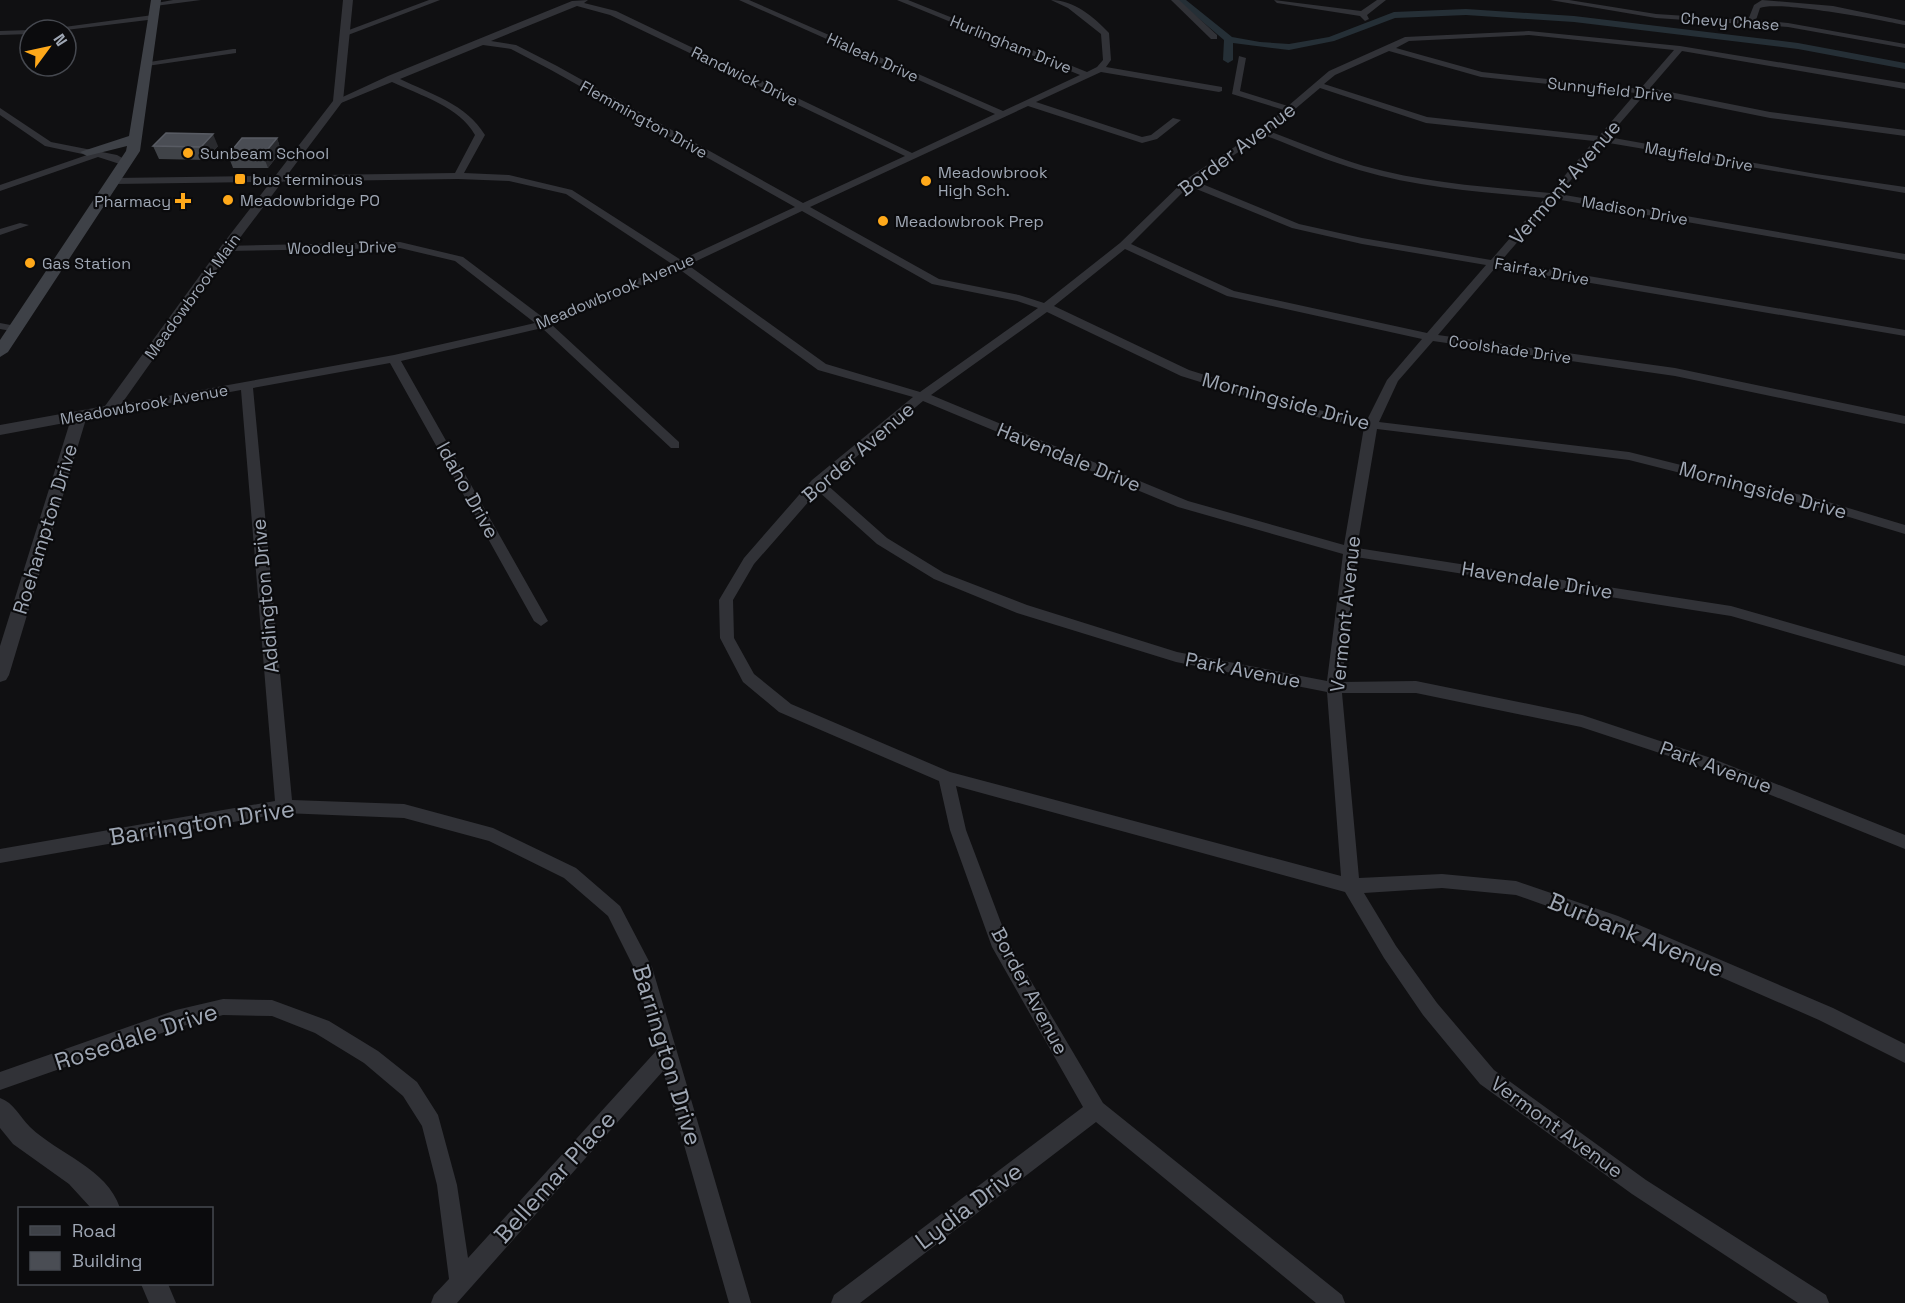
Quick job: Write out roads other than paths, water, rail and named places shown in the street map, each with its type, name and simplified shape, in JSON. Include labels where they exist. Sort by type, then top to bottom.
[{"type":"main road","points":[[0,352],[115,181],[132,150],[155,2]]},
{"type":"main road","points":[[93,153],[118,145],[132,150]]},
{"type":"street","points":[[155,2],[197,0]]},
{"type":"street","points":[[348,0],[340,60],[338,101],[580,2]]},
{"type":"street","points":[[345,33],[436,0]]},
{"type":"street","name":"Hialeah Drive","points":[[743,0],[1002,114]]},
{"type":"street","name":"Hurlingham Drive","points":[[901,0],[1087,75]]},
{"type":"street","points":[[1055,0],[1071,6],[1105,33],[1107,60],[1100,69],[1219,89]]},
{"type":"street","points":[[1175,0],[1214,37]]},
{"type":"street","points":[[1277,1],[1364,17],[1382,0]]},
{"type":"street","name":"Chevy Chase","points":[[1554,0],[1656,16],[1752,22],[1844,33],[1905,46]]},
{"type":"street","points":[[1752,22],[1756,6],[1761,2],[1771,1],[1833,8],[1905,23]]},
{"type":"street","name":"Randwick Drive","points":[[580,2],[613,13],[912,156]]},
{"type":"street","points":[[78,26],[153,17]]},
{"type":"street","points":[[0,33],[18,32]]},
{"type":"street","name":"Border Avenue","points":[[1334,1303],[1096,1110],[1001,946],[958,830],[946,777],[785,708],[748,678],[727,638],[726,600],[749,561],[817,483],[922,396],[1046,307],[1124,246],[1188,182],[1263,132],[1332,73],[1408,39],[1425,37],[1521,33],[1680,48]]},
{"type":"street","name":"Flemmington Drive","points":[[482,42],[513,47],[803,206]]},
{"type":"street","name":"Sunnyfield Drive","points":[[1388,48],[1481,74],[1630,91],[1645,90],[1770,115],[1905,133]]},
{"type":"street","points":[[1680,48],[1905,86]]},
{"type":"street","name":"Vermont Avenue","points":[[1680,48],[1393,380],[1371,425],[1350,551],[1334,688],[1351,886],[1390,952],[1430,1009],[1488,1077],[1639,1186],[1818,1303]]},
{"type":"street","points":[[147,63],[233,51]]},
{"type":"street","points":[[1242,58],[1235,92],[1290,108]]},
{"type":"street","name":"Meadowbrook Avenue","points":[[0,430],[394,359],[544,324],[681,265],[1100,69]]},
{"type":"street","points":[[391,78],[449,106],[477,127],[480,135],[477,143],[458,176]]},
{"type":"street","name":"Mayfield Drive","points":[[1318,85],[1426,120],[1624,142],[1816,177],[1905,190]]},
{"type":"street","name":"Meadowbrook Main","points":[[110,410],[226,248],[338,101]]},
{"type":"street","points":[[1029,103],[1142,140],[1154,137],[1176,120]]},
{"type":"street","points":[[0,111],[48,144],[93,153],[132,150]]},
{"type":"street","name":"Madison Drive","points":[[1263,132],[1361,168],[1451,186],[1553,196],[1905,257]]},
{"type":"street","points":[[0,188],[93,153]]},
{"type":"street","name":"Havendale Drive","points":[[115,181],[458,176],[509,178],[569,192],[681,265],[822,367],[922,396],[1184,504],[1350,551],[1731,611],[1905,661]]},
{"type":"street","name":"Fairfax Drive","points":[[1188,182],[1296,226],[1362,241],[1905,333]]},
{"type":"street","name":"Morningside Drive","points":[[803,206],[936,282],[1019,298],[1046,307],[1185,373],[1311,411],[1371,425],[1629,456],[1820,504],[1905,530]]},
{"type":"street","points":[[0,232],[24,225]]},
{"type":"street","name":"Woodley Drive","points":[[226,248],[399,245],[459,259],[544,324],[675,445]]},
{"type":"street","name":"Coolshade Drive","points":[[1124,246],[1232,294],[1430,337],[1676,372],[1905,420]]},
{"type":"street","points":[[0,326],[17,329]]},
{"type":"street","name":"Idaho Drive","points":[[394,359],[541,621]]},
{"type":"street","name":"Addington Drive","points":[[247,386],[284,806]]},
{"type":"street","name":"Roehampton Drive","points":[[0,675],[80,417]]},
{"type":"street","name":"Park Avenue","points":[[817,483],[882,541],[939,576],[1022,609],[1176,657],[1334,688],[1416,687],[1582,721],[1705,762],[1905,842]]},
{"type":"street","name":"Burbank Avenue","points":[[946,777],[1351,886],[1442,881],[1516,888],[1612,921],[1826,1014],[1905,1054]]},
{"type":"street","name":"Barrington Drive","points":[[0,856],[284,806],[404,811],[493,835],[570,873],[614,911],[643,967],[740,1303]]},
{"type":"street","name":"Rosedale Drive","points":[[0,1081],[176,1019],[223,1007],[272,1008],[322,1028],[371,1056],[410,1089],[431,1122],[447,1185],[460,1281]]},
{"type":"street","name":"Bellemar Place","points":[[442,1303],[669,1051]]},
{"type":"street","points":[[0,1109],[22,1136],[78,1175],[105,1207]]},
{"type":"street","name":"Lydia Drive","points":[[842,1303],[1096,1110]]},
{"type":"street","points":[[154,1285],[163,1303]]},
{"type":"waterway","points":[[1181,0],[1229,39]]},
{"type":"waterway","points":[[1229,39],[1260,45],[1289,47],[1331,39],[1394,15],[1466,12],[1574,19],[1798,46],[1905,66]]},
{"type":"waterway","points":[[1228,60],[1229,39]]},
{"type":"place","name":"Sunbeam School","points":[[188,153]]},
{"type":"place","name":"bus terminous","points":[[240,179]]},
{"type":"place","name":"Meadowbrook High Sch.","points":[[926,181]]},
{"type":"place","name":"Meadowbridge PO","points":[[228,200]]},
{"type":"place","name":"Pharmacy","points":[[183,201]]},
{"type":"place","name":"Meadowbrook Prep","points":[[883,221]]},
{"type":"place","name":"Gas Station","points":[[30,263]]}]
